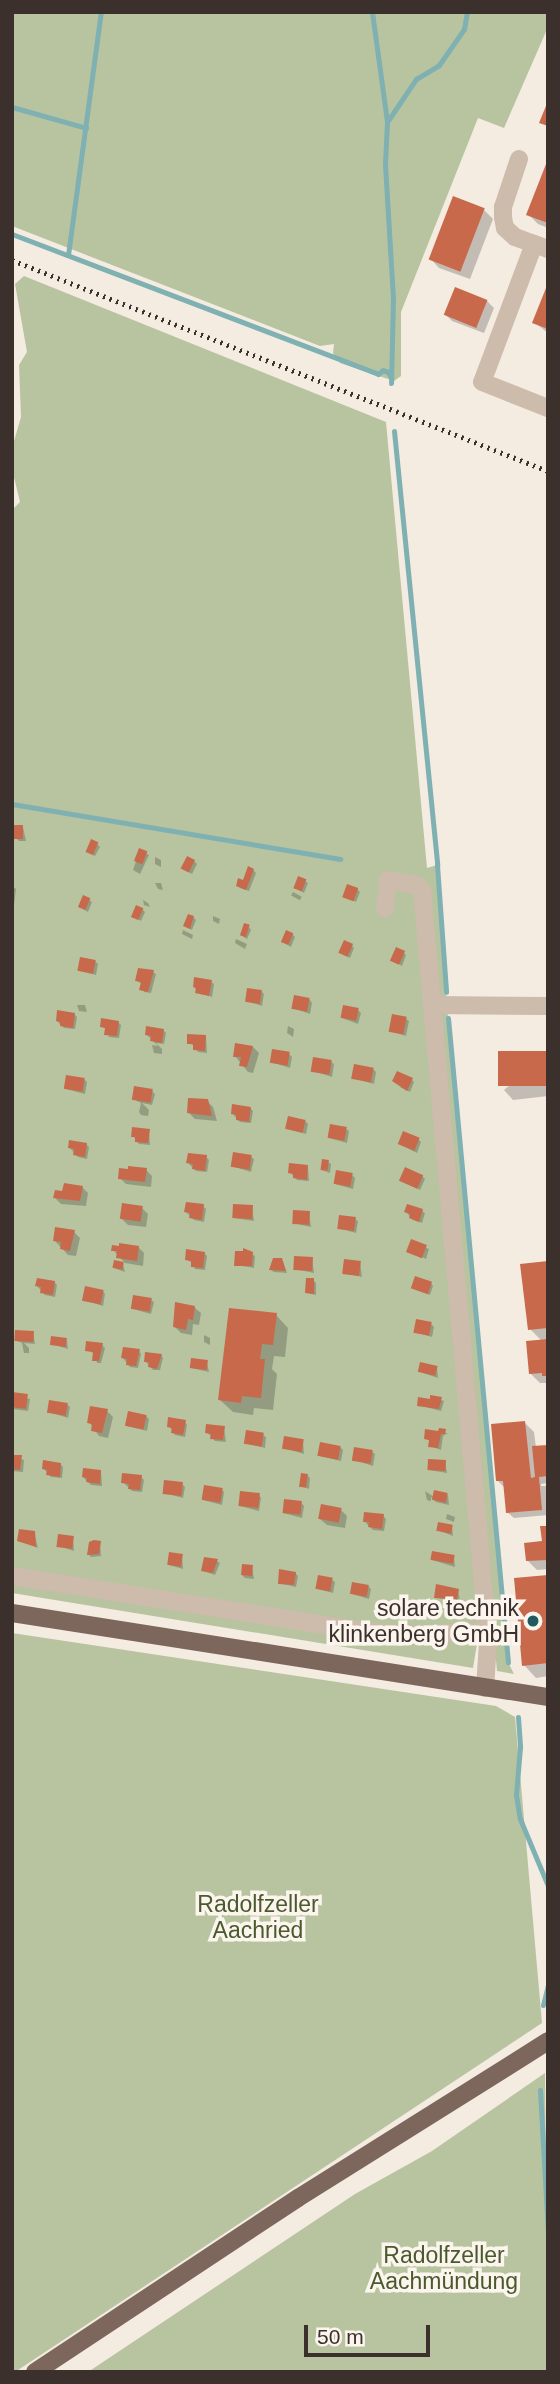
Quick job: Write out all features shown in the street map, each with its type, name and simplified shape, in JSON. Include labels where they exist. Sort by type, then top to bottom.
[{"type":"main road","points":[[12,1613],[548,1698]]},
{"type":"main road","points":[[35,2372],[298,2198],[548,2041]]},
{"type":"street","points":[[519,159],[503,208],[505,228],[515,237],[541,247],[506,320],[482,382],[548,408]]},
{"type":"street","points":[[385,908],[388,880],[416,885],[422,890],[487,1631],[485,1688]]},
{"type":"street","points":[[432,1006],[548,1006]]},
{"type":"street","points":[[12,1576],[362,1631],[415,1635],[487,1631]]},
{"type":"green space","points":[[12,12],[548,12],[548,27],[504,128],[478,118],[401,312],[401,376],[394,381],[340,363],[333,353],[334,344],[320,346],[12,226]]},
{"type":"green space","points":[[24,276],[386,422],[427,868],[437,865],[448,1018],[508,1662],[514,1674],[497,1671],[494,1641],[477,1644],[473,1668],[12,1593],[12,510],[20,502],[12,469],[12,448],[21,417],[19,365],[27,352],[15,284]]},
{"type":"green space","name":"Radolfzeller Aachried","points":[[12,1633],[496,1706],[515,1717],[542,2023],[15,2372],[12,2372]]},
{"type":"green space","name":"Radolfzeller Aachmündung","points":[[545,2073],[548,2372],[88,2372],[355,2194],[432,2151]]},
{"type":"building","points":[[548,101],[548,126],[539,123]]},
{"type":"building","points":[[548,159],[548,223],[526,215]]},
{"type":"building","points":[[453,196],[485,208],[460,272],[429,259]]},
{"type":"building","points":[[548,283],[548,329],[532,323]]},
{"type":"building","points":[[455,287],[487,300],[476,328],[444,315]]},
{"type":"building","points":[[14,825],[23,825],[23,839],[14,839]]},
{"type":"building","points":[[91,839],[98,842],[93,855],[86,852]]},
{"type":"building","points":[[139,848],[147,851],[142,864],[134,861]]},
{"type":"building","points":[[187,856],[195,860],[189,873],[181,868]]},
{"type":"building","points":[[248,866],[254,869],[246,890],[236,886],[238,878],[243,880]]},
{"type":"building","points":[[298,876],[306,879],[302,891],[293,888]]},
{"type":"building","points":[[347,884],[358,888],[353,901],[342,897]]},
{"type":"building","points":[[83,895],[90,898],[85,910],[78,907]]},
{"type":"building","points":[[136,905],[143,908],[138,920],[131,917]]},
{"type":"building","points":[[188,914],[194,916],[190,929],[183,926]]},
{"type":"building","points":[[244,923],[250,925],[246,937],[240,935]]},
{"type":"building","points":[[286,930],[293,933],[288,945],[281,942]]},
{"type":"building","points":[[344,940],[353,944],[347,957],[338,953]]},
{"type":"building","points":[[396,947],[405,951],[399,965],[390,961]]},
{"type":"building","points":[[80,957],[96,960],[93,974],[77,971]]},
{"type":"building","points":[[138,968],[154,970],[148,992],[139,990],[141,982],[135,981]]},
{"type":"building","points":[[194,977],[212,980],[209,996],[195,993]]},
{"type":"building","points":[[247,988],[262,990],[260,1004],[245,1002]]},
{"type":"building","points":[[294,995],[310,998],[307,1012],[291,1009]]},
{"type":"building","points":[[343,1005],[359,1008],[356,1021],[341,1018]]},
{"type":"building","points":[[57,1010],[75,1013],[73,1028],[60,1026],[60,1022],[56,1021]]},
{"type":"building","points":[[392,1014],[407,1017],[403,1035],[389,1032]]},
{"type":"building","points":[[101,1018],[119,1021],[117,1036],[104,1035],[105,1028],[100,1027]]},
{"type":"building","points":[[146,1026],[164,1029],[162,1043],[150,1041],[151,1036],[145,1035]]},
{"type":"building","points":[[187,1034],[206,1035],[205,1051],[193,1050],[193,1044],[187,1044]]},
{"type":"building","points":[[235,1043],[253,1046],[247,1067],[239,1066],[241,1057],[233,1057]]},
{"type":"building","points":[[272,1049],[290,1052],[288,1066],[270,1063]]},
{"type":"building","points":[[498,1051],[548,1051],[548,1086],[498,1086]]},
{"type":"building","points":[[313,1057],[332,1060],[329,1075],[311,1072]]},
{"type":"building","points":[[354,1064],[374,1068],[371,1083],[351,1079]]},
{"type":"building","points":[[397,1071],[413,1078],[407,1091],[392,1081]]},
{"type":"building","points":[[66,1075],[85,1078],[83,1092],[64,1089]]},
{"type":"building","points":[[134,1086],[153,1089],[151,1103],[132,1100]]},
{"type":"building","points":[[188,1098],[208,1099],[212,1116],[187,1113]]},
{"type":"building","points":[[232,1104],[251,1107],[249,1122],[236,1120],[236,1115],[231,1114]]},
{"type":"building","points":[[288,1116],[306,1120],[303,1133],[285,1129]]},
{"type":"building","points":[[330,1124],[347,1127],[344,1141],[328,1138]]},
{"type":"building","points":[[132,1127],[150,1129],[148,1143],[135,1142],[135,1137],[131,1137]]},
{"type":"building","points":[[403,1131],[420,1138],[414,1151],[398,1144]]},
{"type":"building","points":[[69,1140],[87,1143],[85,1157],[73,1155],[74,1149],[68,1148]]},
{"type":"building","points":[[233,1152],[252,1155],[249,1170],[231,1167]]},
{"type":"building","points":[[188,1153],[207,1155],[205,1171],[192,1169],[193,1164],[186,1163]]},
{"type":"building","points":[[322,1159],[329,1160],[327,1171],[320,1170]]},
{"type":"building","points":[[289,1163],[308,1165],[307,1180],[293,1178],[293,1174],[288,1173]]},
{"type":"building","points":[[128,1166],[147,1168],[145,1182],[118,1179],[119,1168],[128,1169]]},
{"type":"building","points":[[405,1167],[423,1175],[417,1189],[399,1181]]},
{"type":"building","points":[[336,1170],[353,1173],[350,1187],[334,1184]]},
{"type":"building","points":[[64,1183],[83,1186],[80,1201],[53,1198],[55,1190],[62,1191]]},
{"type":"building","points":[[186,1202],[204,1204],[202,1220],[189,1218],[190,1213],[184,1212]]},
{"type":"building","points":[[122,1203],[143,1206],[141,1222],[120,1219]]},
{"type":"building","points":[[233,1204],[253,1205],[252,1219],[232,1218]]},
{"type":"building","points":[[407,1204],[423,1209],[419,1222],[409,1218],[410,1214],[404,1212]]},
{"type":"building","points":[[293,1210],[310,1211],[309,1225],[292,1224]]},
{"type":"building","points":[[339,1215],[356,1217],[354,1231],[337,1229]]},
{"type":"building","points":[[55,1227],[75,1230],[70,1251],[60,1249],[61,1242],[53,1241]]},
{"type":"building","points":[[411,1239],[427,1245],[422,1258],[406,1252]]},
{"type":"building","points":[[119,1243],[139,1246],[137,1261],[116,1258],[117,1251],[111,1251],[112,1245],[119,1246]]},
{"type":"building","points":[[243,1248],[253,1252],[252,1266],[234,1266],[235,1251],[243,1251]]},
{"type":"building","points":[[186,1249],[205,1252],[203,1268],[191,1267],[191,1261],[185,1260]]},
{"type":"building","points":[[294,1256],[313,1257],[312,1271],[293,1270]]},
{"type":"building","points":[[273,1258],[282,1258],[286,1271],[269,1270]]},
{"type":"building","points":[[344,1259],[361,1261],[359,1276],[342,1274]]},
{"type":"building","points":[[114,1260],[124,1262],[122,1270],[112,1268]]},
{"type":"building","points":[[548,1261],[548,1328],[528,1330],[520,1264]]},
{"type":"building","points":[[415,1276],[432,1282],[428,1294],[411,1288]]},
{"type":"building","points":[[37,1278],[55,1281],[53,1295],[40,1293],[41,1287],[35,1286]]},
{"type":"building","points":[[306,1278],[314,1278],[314,1294],[305,1293]]},
{"type":"building","points":[[85,1286],[104,1290],[100,1305],[82,1301]]},
{"type":"building","points":[[133,1295],[152,1298],[150,1312],[131,1309]]},
{"type":"building","points":[[175,1302],[195,1306],[193,1320],[188,1319],[186,1330],[173,1327]]},
{"type":"building","points":[[229,1308],[277,1313],[273,1345],[262,1344],[260,1359],[265,1359],[261,1398],[242,1396],[241,1403],[218,1400]]},
{"type":"building","points":[[416,1319],[432,1322],[429,1336],[413,1333]]},
{"type":"building","points":[[15,1330],[34,1331],[33,1342],[14,1341]]},
{"type":"building","points":[[51,1336],[67,1338],[66,1347],[50,1345]]},
{"type":"building","points":[[548,1339],[548,1376],[542,1376],[542,1373],[529,1374],[526,1341]]},
{"type":"building","points":[[86,1341],[103,1343],[99,1361],[92,1361],[93,1352],[85,1351]]},
{"type":"building","points":[[123,1347],[140,1349],[136,1366],[126,1365],[127,1359],[121,1358]]},
{"type":"building","points":[[145,1352],[162,1354],[157,1369],[148,1367],[149,1362],[144,1362]]},
{"type":"building","points":[[191,1358],[208,1360],[207,1370],[190,1368]]},
{"type":"building","points":[[420,1362],[438,1366],[435,1376],[418,1372]]},
{"type":"building","points":[[12,1392],[28,1394],[26,1409],[12,1407]]},
{"type":"building","points":[[430,1395],[442,1397],[439,1409],[417,1406],[418,1397],[430,1399]]},
{"type":"building","points":[[49,1400],[68,1403],[66,1416],[47,1413]]},
{"type":"building","points":[[90,1406],[108,1409],[102,1433],[91,1431],[92,1424],[87,1423]]},
{"type":"building","points":[[128,1411],[147,1415],[143,1430],[125,1426]]},
{"type":"building","points":[[168,1417],[186,1420],[183,1435],[171,1433],[172,1428],[167,1427]]},
{"type":"building","points":[[525,1421],[531,1478],[535,1477],[532,1446],[548,1445],[548,1476],[539,1477],[542,1510],[506,1513],[503,1481],[496,1481],[491,1424]]},
{"type":"building","points":[[206,1424],[225,1426],[223,1440],[210,1439],[211,1434],[205,1433]]},
{"type":"building","points":[[439,1428],[446,1429],[445,1434],[441,1434],[438,1448],[428,1447],[429,1440],[424,1439],[425,1429],[438,1431]]},
{"type":"building","points":[[246,1430],[264,1433],[262,1447],[244,1444]]},
{"type":"building","points":[[284,1436],[304,1439],[302,1452],[282,1449]]},
{"type":"building","points":[[320,1442],[341,1446],[338,1460],[317,1456]]},
{"type":"building","points":[[354,1447],[373,1450],[371,1464],[352,1461]]},
{"type":"building","points":[[12,1455],[22,1455],[20,1470],[12,1469]]},
{"type":"building","points":[[428,1459],[446,1460],[445,1471],[427,1470]]},
{"type":"building","points":[[43,1460],[61,1463],[60,1477],[46,1475],[47,1470],[42,1469]]},
{"type":"building","points":[[83,1468],[101,1470],[100,1484],[86,1482],[87,1478],[82,1477]]},
{"type":"building","points":[[122,1473],[142,1475],[140,1490],[128,1489],[129,1484],[121,1483]]},
{"type":"building","points":[[301,1473],[308,1474],[306,1488],[299,1487]]},
{"type":"building","points":[[164,1480],[183,1482],[181,1496],[163,1494]]},
{"type":"building","points":[[204,1485],[223,1488],[220,1503],[202,1500]]},
{"type":"building","points":[[434,1490],[448,1493],[446,1503],[432,1500]]},
{"type":"building","points":[[240,1491],[260,1493],[258,1508],[238,1506]]},
{"type":"building","points":[[284,1499],[302,1501],[300,1515],[283,1513]]},
{"type":"building","points":[[321,1504],[342,1508],[339,1523],[318,1519]]},
{"type":"building","points":[[364,1512],[384,1514],[382,1529],[368,1527],[369,1522],[363,1522]]},
{"type":"building","points":[[438,1522],[453,1525],[451,1534],[436,1531]]},
{"type":"building","points":[[540,1526],[548,1526],[548,1560],[526,1561],[524,1543],[542,1541]]},
{"type":"building","points":[[19,1529],[35,1531],[36,1547],[17,1541]]},
{"type":"building","points":[[58,1534],[74,1536],[72,1549],[56,1547]]},
{"type":"building","points":[[101,1541],[99,1554],[87,1555],[89,1542]]},
{"type":"building","points":[[432,1551],[455,1555],[453,1564],[430,1560]]},
{"type":"building","points":[[169,1552],[183,1554],[181,1567],[167,1565]]},
{"type":"building","points":[[204,1557],[218,1559],[213,1573],[201,1571]]},
{"type":"building","points":[[242,1564],[253,1565],[252,1576],[241,1575]]},
{"type":"building","points":[[279,1569],[296,1572],[294,1585],[278,1584]]},
{"type":"building","points":[[318,1575],[333,1578],[330,1592],[315,1589]]},
{"type":"building","name":"solare technik klinkenberg GmbH","points":[[548,1575],[548,1663],[522,1666],[514,1578]]},
{"type":"building","points":[[352,1582],[369,1585],[367,1597],[350,1594]]},
{"type":"building","points":[[436,1584],[459,1589],[457,1599],[434,1598]]},
{"type":"waterway","points":[[68,255],[101,12]]},
{"type":"waterway","points":[[372,12],[387,122],[385,164],[393,298],[391,383]]},
{"type":"waterway","points":[[387,122],[416,79],[439,65],[464,29],[467,12]]},
{"type":"waterway","points":[[12,107],[86,128]]},
{"type":"waterway","points":[[12,234],[378,374],[383,370],[391,377]]},
{"type":"waterway","points":[[394,431],[437,865],[446,992]]},
{"type":"waterway","points":[[12,804],[340,859]]},
{"type":"waterway","points":[[448,1018],[508,1662]]},
{"type":"waterway","points":[[518,1717],[520,1747],[516,1795],[520,1819],[548,1886]]},
{"type":"waterway","points":[[543,2005],[548,1985]]},
{"type":"waterway","points":[[540,2090],[548,2232]]},
{"type":"railway","points":[[12,260],[548,471]]},
{"type":"place","name":"solare technik klinkenberg GmbH","points":[[533,1621]]}]
